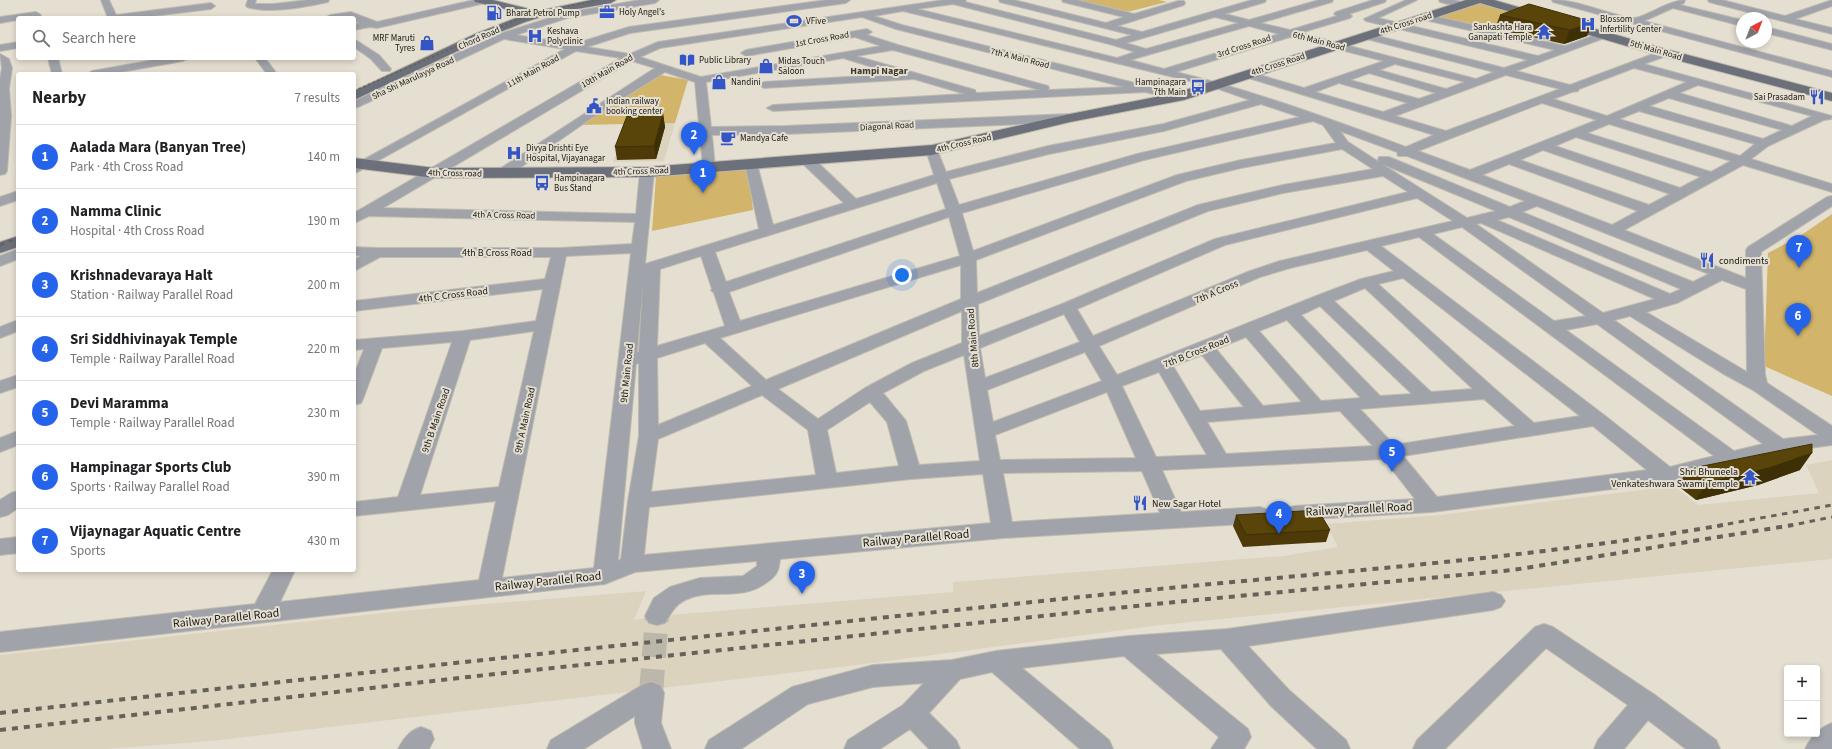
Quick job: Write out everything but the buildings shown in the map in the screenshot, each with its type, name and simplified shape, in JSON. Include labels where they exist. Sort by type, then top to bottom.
[{"type":"main road","points":[[480,0],[493,4],[490,7],[527,14]]},
{"type":"main road","name":"Chord Road","points":[[356,83],[467,32],[579,0]]},
{"type":"main road","name":"Chord Road","points":[[356,95],[527,14],[611,0]]},
{"type":"main road","name":"4th Cross road","points":[[1336,45],[1477,0]]},
{"type":"main road","name":"5th Main Road","points":[[1482,0],[1665,53],[1832,96]]},
{"type":"main road","name":"4th Cross Road","points":[[556,173],[647,172],[932,150],[1070,118],[1179,97],[1214,84],[1336,45]]},
{"type":"main road","name":"4th Cross road","points":[[357,166],[435,173],[556,173]]},
{"type":"main road","points":[[0,236],[16,230]]},
{"type":"main road","points":[[7,256],[16,244]]},
{"type":"street","points":[[105,0],[113,16]]},
{"type":"street","points":[[166,0],[172,11]]},
{"type":"street","points":[[252,0],[250,5],[252,7],[263,8],[304,1],[325,0]]},
{"type":"street","points":[[356,27],[370,24],[377,25],[480,0]]},
{"type":"street","name":"Sha Shi Marulayya Road","points":[[356,104],[502,36],[565,16],[655,0]]},
{"type":"street","name":"11th Main Road","points":[[357,166],[576,47],[629,30],[846,0]]},
{"type":"street","points":[[1003,0],[1143,36]]},
{"type":"street","points":[[1066,0],[1134,17]]},
{"type":"street","points":[[1106,26],[1185,4],[1171,0]]},
{"type":"street","points":[[1116,43],[1262,0]]},
{"type":"street","points":[[1119,61],[1329,0]]},
{"type":"street","name":"3rd Cross Road","points":[[1164,72],[1343,15],[1382,0]]},
{"type":"street","points":[[1413,0],[1369,19],[1538,59]]},
{"type":"street","points":[[1443,0],[1463,4]]},
{"type":"street","points":[[1556,0],[1832,74]]},
{"type":"street","points":[[1582,7],[1598,0]]},
{"type":"street","points":[[1634,22],[1671,4],[1684,0]]},
{"type":"street","points":[[1712,0],[1832,31]]},
{"type":"street","points":[[959,1],[1116,43],[1147,53]]},
{"type":"street","name":"10th Main Road","points":[[360,215],[435,173],[631,56],[658,45],[959,1]]},
{"type":"street","points":[[1733,6],[1752,1]]},
{"type":"street","points":[[1228,2],[1242,5]]},
{"type":"street","points":[[760,3],[790,26]]},
{"type":"street","points":[[1785,19],[1832,3]]},
{"type":"street","points":[[32,4],[37,16]]},
{"type":"street","points":[[1671,4],[1736,21]]},
{"type":"street","points":[[1307,6],[1343,15]]},
{"type":"street","points":[[131,16],[210,7]]},
{"type":"street","name":"6th Main Road","points":[[1204,8],[1249,23],[1476,82]]},
{"type":"street","points":[[904,9],[1214,84],[1322,119],[1613,230],[1754,287]]},
{"type":"street","points":[[1816,9],[1832,13]]},
{"type":"street","points":[[344,16],[371,14]]},
{"type":"street","points":[[1652,14],[1667,18]]},
{"type":"street","name":"7th A Main Road","points":[[862,15],[899,27],[1179,97]]},
{"type":"street","points":[[357,16],[370,24]]},
{"type":"street","points":[[1425,16],[1566,49]]},
{"type":"street","points":[[0,20],[16,18]]},
{"type":"street","name":"1st Cross Road","points":[[746,53],[899,27]]},
{"type":"street","points":[[1772,32],[1832,47]]},
{"type":"street","points":[[488,33],[631,56],[700,80],[894,47]]},
{"type":"street","points":[[855,34],[894,47],[1060,92]]},
{"type":"street","points":[[727,35],[746,53],[757,70],[773,108],[785,130]]},
{"type":"street","points":[[1384,116],[1604,35]]},
{"type":"street","points":[[1366,36],[1508,70],[1574,89]]},
{"type":"street","points":[[356,44],[374,57],[386,69]]},
{"type":"street","points":[[1804,67],[1812,54],[1821,44]]},
{"type":"street","points":[[0,48],[16,45]]},
{"type":"street","points":[[649,436],[969,302],[1203,208],[1381,165],[1446,135],[1574,89],[1665,53]]},
{"type":"street","points":[[842,56],[986,96]]},
{"type":"street","points":[[54,60],[56,72]]},
{"type":"street","points":[[118,60],[120,71],[164,60]]},
{"type":"street","points":[[168,60],[171,72]]},
{"type":"street","points":[[262,60],[270,72]]},
{"type":"street","points":[[1306,91],[1394,61]]},
{"type":"street","points":[[1635,65],[1827,117]]},
{"type":"street","points":[[503,173],[586,117],[663,68]]},
{"type":"street","points":[[1369,70],[1447,93]]},
{"type":"street","points":[[3,71],[16,86]]},
{"type":"street","points":[[0,169],[3,121],[3,71]]},
{"type":"street","points":[[1246,74],[1306,91],[1446,135]]},
{"type":"street","points":[[764,85],[915,76]]},
{"type":"street","points":[[700,80],[708,167]]},
{"type":"street","points":[[1340,80],[1419,103]]},
{"type":"street","points":[[1470,175],[1608,120],[1697,82]]},
{"type":"street","points":[[773,108],[1060,92],[1143,89]]},
{"type":"street","points":[[1669,94],[1794,130]]},
{"type":"street","points":[[632,564],[639,501],[649,436],[648,355],[644,269],[942,177],[1048,150],[1164,127],[1261,100]]},
{"type":"street","points":[[1544,100],[1832,188]]},
{"type":"street","points":[[1638,107],[1764,144]]},
{"type":"street","points":[[3,121],[16,114]]},
{"type":"street","points":[[1613,230],[1741,161],[1764,144],[1827,117]]},
{"type":"street","name":"Diagonal Road","points":[[705,131],[785,130],[1070,118]]},
{"type":"street","points":[[1322,119],[1344,145],[1381,165],[1464,222],[1779,446]]},
{"type":"street","points":[[719,290],[954,211],[1141,156],[1322,119]]},
{"type":"street","points":[[1576,133],[1711,176]]},
{"type":"street","points":[[627,361],[968,258],[1182,178],[1241,164],[1344,145]]},
{"type":"street","points":[[1543,146],[1681,193]]},
{"type":"street","name":"8th Main Road","points":[[932,150],[954,211],[968,258],[971,345],[977,387],[1003,530]]},
{"type":"street","points":[[807,160],[854,205]]},
{"type":"street","points":[[1509,160],[1649,210]]},
{"type":"street","points":[[751,164],[767,230]]},
{"type":"street","points":[[1381,165],[1511,212],[1693,288]]},
{"type":"street","name":"9th Main Road","points":[[605,575],[627,361],[644,269],[639,248],[647,172]]},
{"type":"street","points":[[817,428],[872,392],[918,367],[1068,307],[1220,242],[1421,193]]},
{"type":"street","points":[[0,202],[16,196]]},
{"type":"street","points":[[1759,386],[1756,374],[1753,250],[1832,200]]},
{"type":"street","name":"7th A Cross","points":[[977,387],[1090,344],[1255,274],[1285,264],[1511,212],[1537,201]]},
{"type":"street","name":"4th A Cross Road","points":[[360,215],[642,218]]},
{"type":"street","points":[[1481,218],[1671,300]]},
{"type":"street","points":[[1420,232],[1731,459]]},
{"type":"street","points":[[1369,244],[1597,419],[1666,475]]},
{"type":"street","name":"4th B Cross Road","points":[[356,251],[377,253],[560,252],[639,248]]},
{"type":"street","points":[[706,249],[719,290],[734,328]]},
{"type":"street","name":"9th A Main Road","points":[[489,587],[552,283],[560,252]]},
{"type":"street","points":[[356,265],[377,253]]},
{"type":"street","name":"7th B Cross Road","points":[[985,432],[1163,364],[1322,299],[1367,282],[1407,272]]},
{"type":"street","points":[[1551,327],[1600,319],[1671,300],[1721,274]]},
{"type":"street","points":[[1367,282],[1488,393],[1531,430]]},
{"type":"street","name":"4th C Cross Road","points":[[356,306],[552,283]]},
{"type":"street","points":[[1322,299],[1427,398]]},
{"type":"street","points":[[1068,307],[1112,383],[1174,520]]},
{"type":"street","points":[[1634,311],[1728,369],[1759,386],[1832,435]]},
{"type":"street","points":[[1290,312],[1375,402]]},
{"type":"street","points":[[356,345],[463,336],[544,325]]},
{"type":"street","points":[[0,333],[16,327]]},
{"type":"street","points":[[1248,329],[1316,407]]},
{"type":"street","name":"9th B Main Road","points":[[406,504],[463,336]]},
{"type":"street","points":[[707,336],[765,387],[817,428],[827,482]]},
{"type":"street","points":[[356,394],[375,343]]},
{"type":"street","points":[[1205,347],[1258,412]]},
{"type":"street","points":[[1163,364],[1220,460]]},
{"type":"street","points":[[0,388],[16,381]]},
{"type":"street","points":[[872,392],[896,421],[911,472]]},
{"type":"street","points":[[1195,417],[1488,393]]},
{"type":"street","points":[[1345,405],[1388,452],[1432,505]]},
{"type":"street","points":[[639,501],[911,472],[992,468],[1149,464],[1388,452],[1597,419]]},
{"type":"street","points":[[0,446],[16,438]]},
{"type":"street","name":"Railway Parallel Road","points":[[0,642],[605,575],[632,564],[1003,530],[1432,505],[1666,475],[1779,446],[1832,439]]},
{"type":"street","points":[[356,509],[509,493]]},
{"type":"street","points":[[0,510],[16,499]]},
{"type":"street","points":[[0,547],[16,545]]},
{"type":"street","points":[[657,616],[662,604],[678,592],[700,586],[748,584],[768,570],[769,551]]},
{"type":"street","points":[[262,614],[283,572]]},
{"type":"street","points":[[719,749],[801,695],[873,676],[952,670],[996,661],[1130,646],[1227,639],[1493,601]]},
{"type":"street","points":[[1427,749],[1544,634],[1646,703],[1706,749]]},
{"type":"street","points":[[1227,639],[1280,698],[1336,749]]},
{"type":"street","points":[[1130,646],[1238,737],[1225,749]]},
{"type":"street","points":[[996,661],[1099,749]]},
{"type":"street","points":[[858,749],[912,713],[952,670]]},
{"type":"street","points":[[561,749],[651,693],[648,723],[657,749]]},
{"type":"street","points":[[1608,749],[1646,703]]},
{"type":"street","points":[[912,713],[946,749]]},
{"type":"street","points":[[1819,749],[1832,735]]},
{"type":"shaded area","points":[[1076,0],[1159,0],[1167,2],[1127,12]]},
{"type":"shaded area","points":[[1484,2],[1530,16],[1493,29],[1438,17]]},
{"type":"shaded area","points":[[655,74],[688,80],[675,123],[578,125]]},
{"type":"shaded area","points":[[675,123],[664,161],[613,162],[628,124]]},
{"type":"shaded area","points":[[749,169],[753,210],[652,231],[656,176]]},
{"type":"shaded area","points":[[1832,214],[1832,396],[1764,366],[1768,253],[1800,236]]},
{"type":"shaded area","points":[[1832,460],[1832,559],[1161,625],[857,665],[211,741],[106,749],[0,749],[0,655],[401,611],[646,591],[634,620],[657,616],[953,592],[953,582],[1283,556],[1338,547],[1326,524],[1440,515],[1674,486],[1698,505],[1819,493],[1806,465]]},
{"type":"tunnel","points":[[651,693],[657,616]]},
{"type":"railway","points":[[356,90],[519,19],[542,12],[598,0]]},
{"type":"railway","points":[[0,245],[16,239]]},
{"type":"railway","points":[[1719,526],[1832,505]]},
{"type":"railway","points":[[1792,525],[1832,517]]},
{"type":"railway","points":[[0,730],[477,676],[1155,604],[1513,570],[1792,525]]},
{"type":"railway","points":[[1788,526],[1792,525]]},
{"type":"railway","points":[[0,713],[962,609],[1490,557],[1568,548],[1719,526]]},
{"type":"place","name":"Holy Angel's","points":[[607,12]]},
{"type":"place","name":"Bharat Petrol Pump","points":[[494,13]]},
{"type":"place","name":"VFive","points":[[794,21]]},
{"type":"place","name":"Blossom Infertility Center","points":[[1588,24]]},
{"type":"place","name":"Sankashta Hara Ganapati Temple","points":[[1544,32]]},
{"type":"place","name":"Keshava Polyclinic","points":[[535,36]]},
{"type":"place","name":"MRF Maruti Tyres","points":[[427,43]]},
{"type":"place","name":"Public Library","points":[[687,60]]},
{"type":"place","name":"Midas Touch Saloon","points":[[766,66]]},
{"type":"place","name":"Nandini","points":[[719,82]]},
{"type":"place","name":"Hampinagara 7th Main","points":[[1198,87]]},
{"type":"place","name":"Sai Prasadam","points":[[1817,97]]},
{"type":"place","name":"Indian railway booking center","points":[[594,106]]},
{"type":"place","name":"Mandya Cafe","points":[[728,138]]},
{"type":"place","name":"Divya Drishti Eye Hospital, Vijayanagar","points":[[514,153]]},
{"type":"place","name":"Namma Clinic","points":[[694,155]]},
{"type":"place","name":"Hampinagara Bus Stand","points":[[542,183]]},
{"type":"place","name":"Aalada Mara (Banyan Tree)","points":[[703,193]]},
{"type":"place","name":"condiments","points":[[1707,260]]},
{"type":"place","name":"Vijaynagar Aquatic Centre","points":[[1799,268]]},
{"type":"place","name":"Hampinagar Sports Club","points":[[1798,336]]},
{"type":"place","name":"Devi Maramma","points":[[1392,472]]},
{"type":"place","name":"Shri Bhuneela Venkateshwara Swami Temple","points":[[1750,477]]},
{"type":"place","name":"New Sagar Hotel","points":[[1140,503]]},
{"type":"place","name":"Sri Siddhivinayak Temple","points":[[1279,534]]},
{"type":"place","name":"Krishnadevaraya Halt","points":[[802,594]]},
{"type":"district","name":"Hampi Nagar","points":[[879,70]]}]
